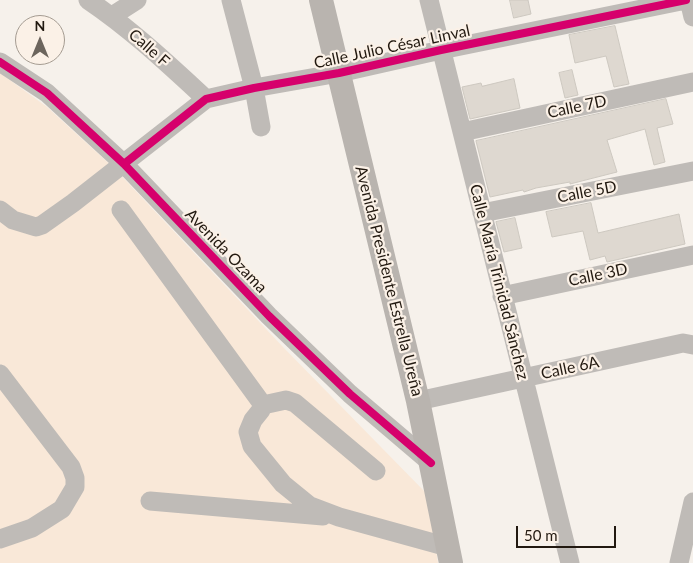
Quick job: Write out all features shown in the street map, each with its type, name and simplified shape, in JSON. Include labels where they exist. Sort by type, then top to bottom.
[{"type":"main road","name":"Avenida Presidente Estrella Ureña","points":[[321,0],[418,401],[450,555]]},
{"type":"street","name":"Calle F","points":[[88,0],[112,16],[206,99]]},
{"type":"street","points":[[112,16],[137,0]]},
{"type":"street","points":[[231,0],[254,88],[261,127]]},
{"type":"street","name":"Calle María Trinidad Sánchez","points":[[429,0],[570,563]]},
{"type":"street","points":[[688,0],[693,17]]},
{"type":"street","name":"Calle Julio César Linval","points":[[0,210],[13,220],[36,227],[42,225],[124,164],[206,99],[688,0]]},
{"type":"street","name":"Avenida Ozama","points":[[0,62],[47,93],[124,164],[269,316],[350,394],[431,463]]},
{"type":"street","name":"Calle 7D","points":[[462,132],[693,82]]},
{"type":"street","name":"Calle 5D","points":[[482,213],[693,171]]},
{"type":"street","points":[[121,210],[263,405]]},
{"type":"street","name":"Calle 3D","points":[[502,296],[693,255]]},
{"type":"street","name":"Calle 6A","points":[[418,401],[684,343],[693,345]]},
{"type":"street","points":[[0,374],[71,467],[75,478],[75,488],[62,509],[32,528],[0,539]]},
{"type":"street","points":[[263,405],[286,400],[295,403],[376,471]]},
{"type":"street","points":[[263,405],[248,432],[252,446],[283,484],[310,506],[450,555]]},
{"type":"street","points":[[150,501],[339,517]]},
{"type":"street","points":[[685,555],[693,502]]},
{"type":"shaded area","points":[[0,73],[47,107],[114,168],[283,347],[428,495],[438,563],[0,563]]},
{"type":"building","points":[[510,0],[528,0],[531,14],[514,18]]},
{"type":"building","points":[[615,26],[629,84],[614,87],[606,56],[575,63],[569,35]]},
{"type":"building","points":[[572,70],[578,95],[565,98],[559,73]]},
{"type":"building","points":[[514,79],[520,108],[470,119],[462,87],[481,83],[482,86]]},
{"type":"building","points":[[666,99],[673,124],[657,128],[665,162],[654,165],[645,129],[607,140],[617,172],[570,184],[570,182],[490,197],[476,141]]},
{"type":"building","points":[[591,203],[598,233],[679,214],[685,244],[607,262],[605,256],[590,260],[583,231],[552,237],[546,212]]},
{"type":"building","points":[[515,218],[522,248],[504,252],[496,222]]},
{"type":"cycle path","points":[[124,164],[206,99],[686,0]]},
{"type":"cycle path","points":[[0,62],[47,93],[124,164],[269,316],[350,394],[431,463]]}]
